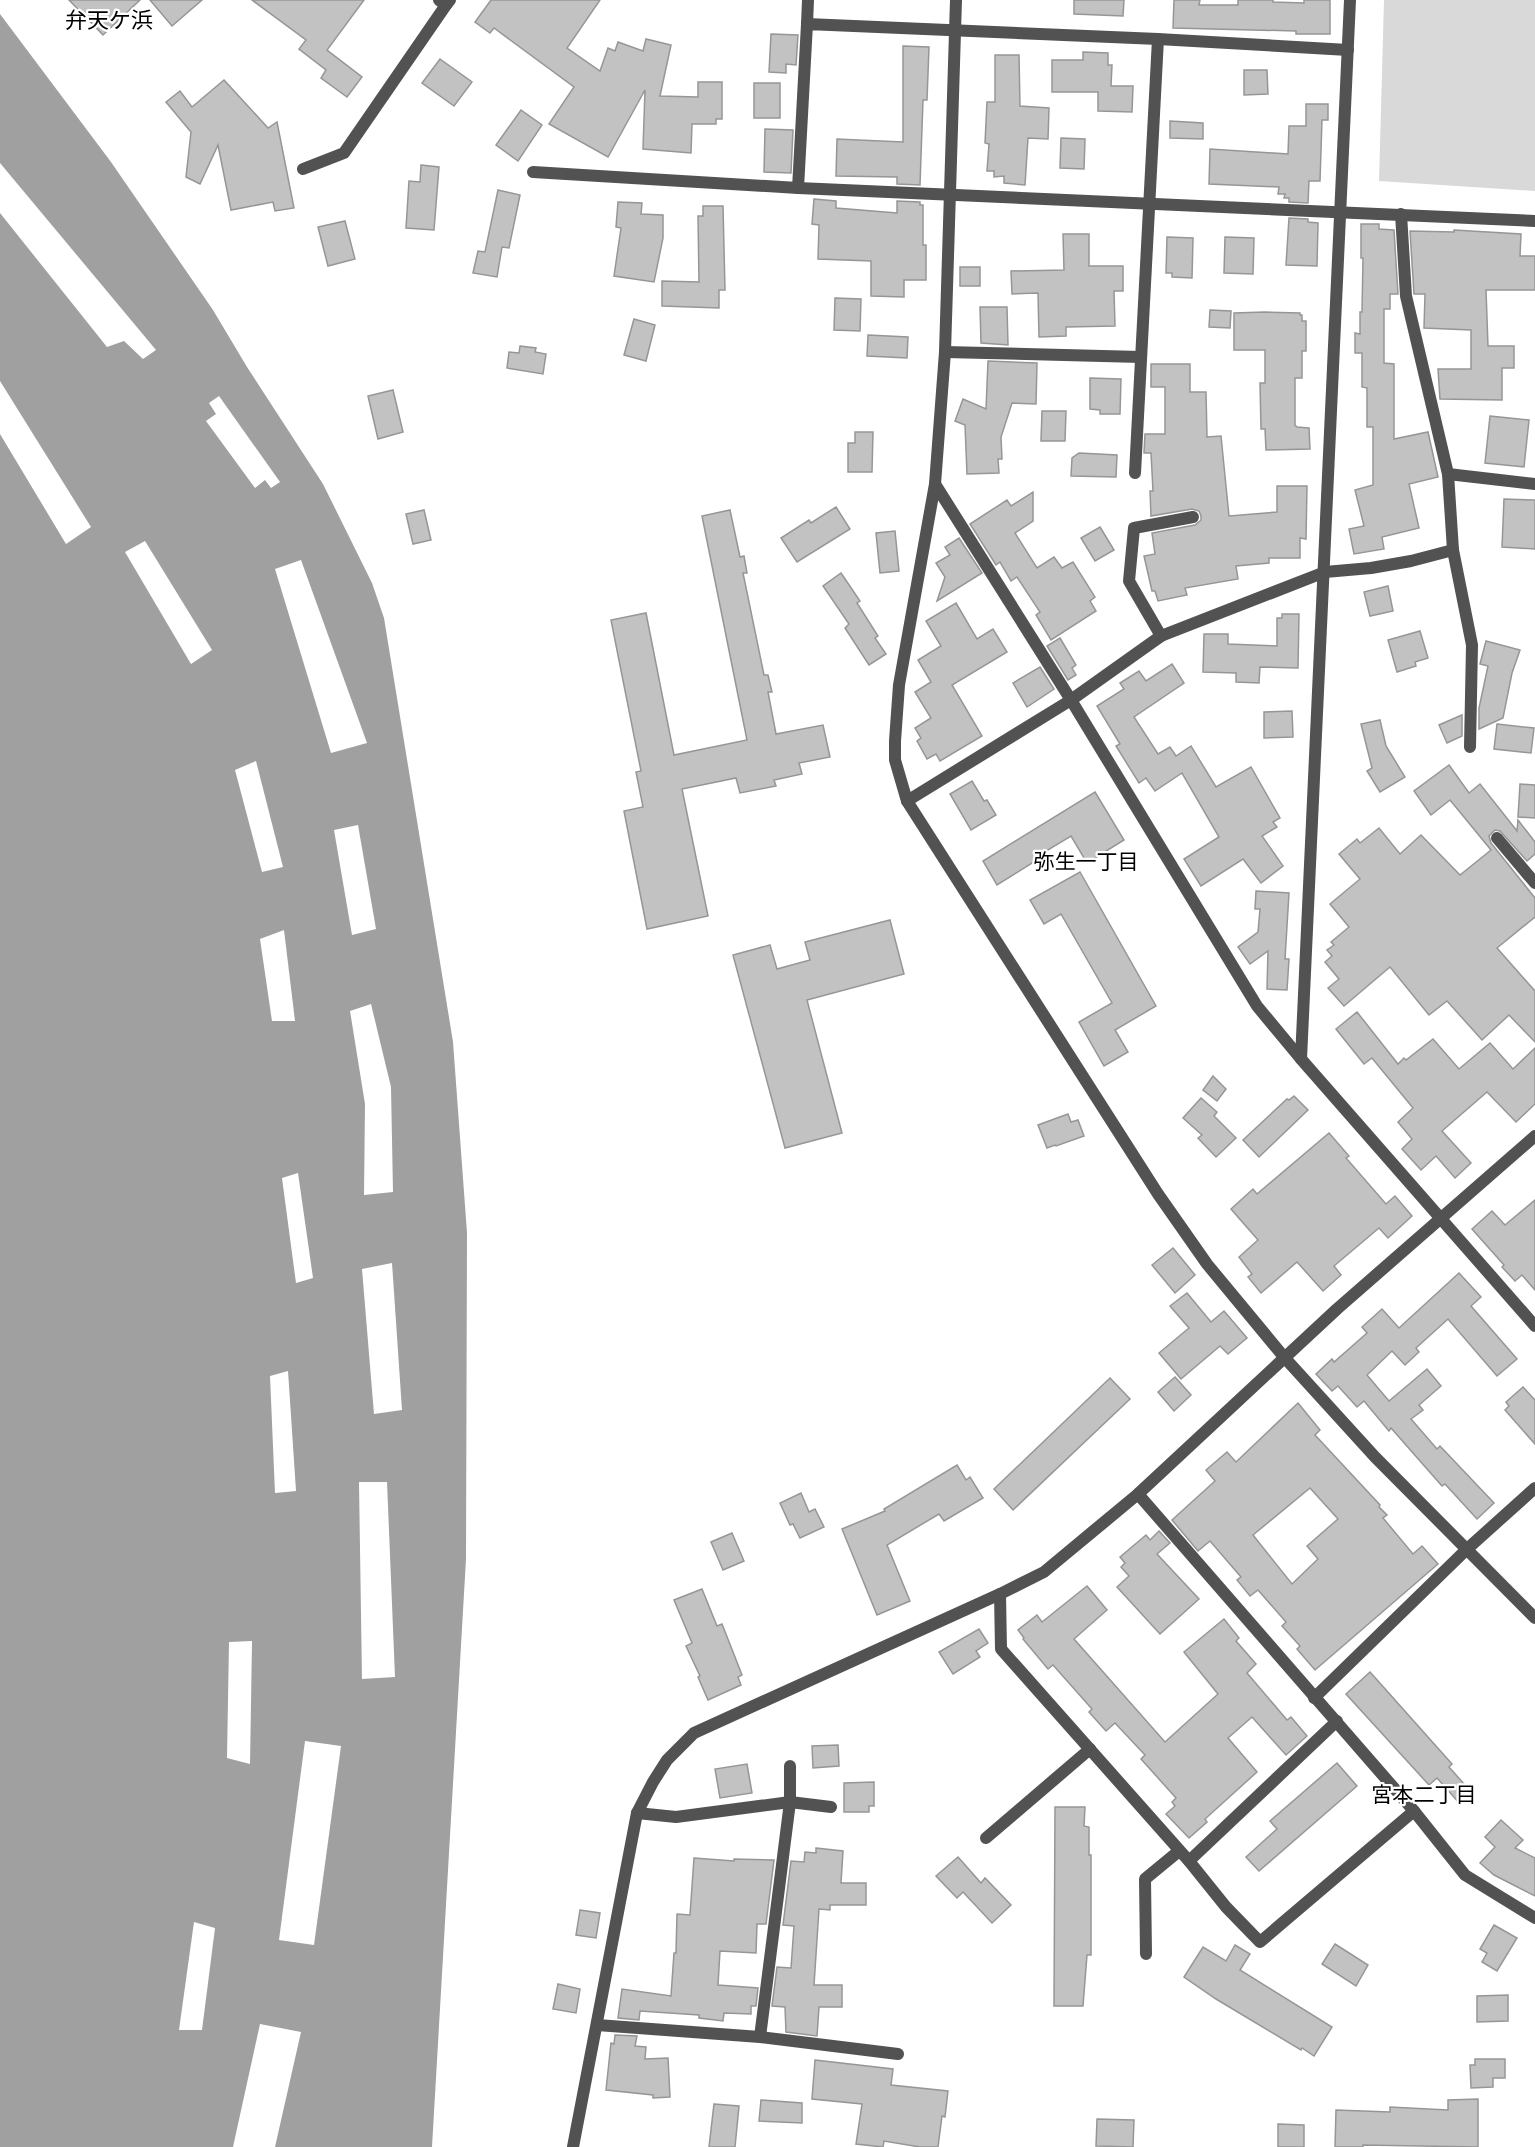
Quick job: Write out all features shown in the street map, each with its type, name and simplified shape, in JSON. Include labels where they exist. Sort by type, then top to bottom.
[{"type":"street","points":[[798,188],[808,0]]},
{"type":"street","points":[[956,0],[953,31],[945,352],[935,484],[899,685],[895,760],[907,801],[1158,1194],[1207,1263],[1284,1357],[1375,1457],[1535,1618]]},
{"type":"street","points":[[1301,1059],[1350,0]]},
{"type":"street","points":[[303,169],[344,153],[445,2]]},
{"type":"street","points":[[807,24],[1158,39],[1348,50]]},
{"type":"street","points":[[1135,473],[1158,39]]},
{"type":"street","points":[[533,172],[798,188],[1535,221]]},
{"type":"street","points":[[1401,214],[1406,296],[1448,474],[1453,550],[1472,645],[1470,747]]},
{"type":"street","points":[[945,352],[1141,357]]},
{"type":"street","points":[[1448,474],[1535,484]]},
{"type":"street","points":[[935,484],[1071,700],[1257,1006],[1535,1326]]},
{"type":"street","points":[[1161,636],[1129,580],[1134,528],[1193,517]]},
{"type":"street","points":[[907,801],[1071,700],[1161,636],[1325,572],[1411,561],[1453,550]]},
{"type":"street","points":[[1497,838],[1535,883]]},
{"type":"street","points":[[573,2147],[637,1813],[652,1782],[667,1760],[694,1733],[1044,1572],[1138,1494],[1284,1357],[1535,1136]]},
{"type":"street","points":[[1314,1698],[1466,1550],[1535,1488]]},
{"type":"street","points":[[1138,1494],[1314,1698],[1337,1721],[1465,1875],[1535,1918]]},
{"type":"street","points":[[1000,1594],[1001,1649],[1189,1861],[1226,1907],[1260,1942],[1414,1811]]},
{"type":"street","points":[[1189,1861],[1337,1721]]},
{"type":"street","points":[[986,1838],[1090,1749]]},
{"type":"street","points":[[760,2037],[790,1802],[790,1766]]},
{"type":"street","points":[[637,1813],[676,1817],[790,1802],[831,1807]]},
{"type":"street","points":[[1146,1954],[1145,1879],[1179,1851]]},
{"type":"street","points":[[597,2025],[760,2037],[898,2054]]},
{"type":"shaded area","points":[[1384,0],[1535,0],[1535,191],[1379,181]]},
{"type":"shaded area","points":[[0,14],[111,162],[213,310],[323,484],[372,583],[384,618],[453,1042],[467,1233],[466,1559],[432,2147],[0,2147]]},
{"type":"pier","points":[[0,163],[156,350],[143,359],[124,341],[107,347],[0,213]]},
{"type":"pier","points":[[0,381],[91,527],[66,544],[0,434]]},
{"type":"pier","points":[[219,396],[280,482],[271,488],[265,480],[255,488],[206,421],[216,414],[209,403]]},
{"type":"pier","points":[[145,541],[212,650],[191,664],[125,552]]},
{"type":"pier","points":[[301,560],[367,743],[331,753],[275,569]]},
{"type":"pier","points":[[256,761],[283,867],[262,872],[235,770]]},
{"type":"pier","points":[[358,825],[376,929],[352,935],[334,830]]},
{"type":"pier","points":[[284,930],[295,1021],[272,1021],[260,939]]},
{"type":"pier","points":[[371,1004],[391,1087],[393,1192],[364,1195],[365,1104],[350,1011]]},
{"type":"pier","points":[[298,1173],[313,1278],[296,1283],[282,1178]]},
{"type":"pier","points":[[392,1263],[402,1410],[374,1414],[362,1269]]},
{"type":"pier","points":[[288,1371],[296,1491],[275,1493],[270,1376]]},
{"type":"pier","points":[[359,1482],[387,1482],[395,1677],[362,1679]]},
{"type":"pier","points":[[252,1641],[250,1764],[227,1758],[229,1642]]},
{"type":"pier","points":[[305,1741],[341,1746],[314,1945],[279,1940]]},
{"type":"pier","points":[[194,1922],[215,1928],[202,2030],[179,2030]]},
{"type":"pier","points":[[260,2024],[301,2032],[275,2147],[233,2147]]},
{"type":"building","points":[[69,0],[140,0],[103,35]]},
{"type":"building","points":[[150,0],[202,0],[172,26]]},
{"type":"building","points":[[252,0],[364,0],[327,50],[362,77],[347,97],[321,78],[326,70],[299,49],[306,40]]},
{"type":"building","points":[[491,0],[600,0],[567,48],[600,71],[608,48],[615,51],[618,42],[643,51],[646,39],[671,45],[660,96],[698,97],[698,82],[722,82],[722,119],[716,119],[716,124],[692,124],[691,153],[643,149],[645,90],[608,157],[549,124],[574,87],[494,28],[490,33],[475,22]]},
{"type":"building","points":[[1074,0],[1124,0],[1123,16],[1074,14]]},
{"type":"building","points":[[1174,0],[1200,0],[1199,5],[1238,5],[1238,0],[1304,3],[1304,0],[1330,0],[1330,34],[1173,28]]},
{"type":"building","points":[[771,34],[798,35],[796,65],[786,64],[786,73],[769,72]]},
{"type":"building","points":[[903,46],[929,47],[927,100],[923,100],[920,185],[897,184],[897,177],[836,176],[837,139],[903,142]]},
{"type":"building","points":[[1083,52],[1108,53],[1108,65],[1112,65],[1111,86],[1133,86],[1132,112],[1098,111],[1098,92],[1052,92],[1052,60],[1083,60]]},
{"type":"building","points":[[995,55],[1019,55],[1020,106],[1049,108],[1048,139],[1028,138],[1025,185],[1004,183],[1004,176],[994,177],[994,171],[987,171],[989,144],[985,143],[987,102],[995,102]]},
{"type":"building","points":[[440,59],[472,82],[454,106],[422,83]]},
{"type":"building","points":[[1244,70],[1267,70],[1268,94],[1244,95]]},
{"type":"building","points":[[224,80],[268,128],[277,122],[294,208],[275,211],[273,202],[231,210],[218,145],[200,184],[186,177],[191,132],[166,102],[180,91],[192,107]]},
{"type":"building","points":[[754,83],[780,83],[780,118],[754,118]]},
{"type":"building","points":[[1306,104],[1328,104],[1328,120],[1322,120],[1320,181],[1309,181],[1308,203],[1289,202],[1289,198],[1284,198],[1285,194],[1278,194],[1279,187],[1209,184],[1210,149],[1288,154],[1289,126],[1306,126]]},
{"type":"building","points":[[521,110],[542,125],[518,161],[496,145]]},
{"type":"building","points":[[1170,121],[1203,123],[1203,139],[1170,138]]},
{"type":"building","points":[[765,129],[793,130],[791,173],[764,172]]},
{"type":"building","points":[[1061,138],[1085,139],[1084,169],[1060,168]]},
{"type":"building","points":[[421,165],[439,167],[434,230],[406,228],[409,181],[420,182]]},
{"type":"building","points":[[498,190],[520,195],[509,248],[502,247],[497,277],[473,273],[478,251],[485,252]]},
{"type":"building","points":[[814,199],[836,201],[836,208],[897,213],[897,201],[920,202],[920,205],[923,205],[926,280],[904,280],[904,297],[871,296],[871,261],[818,259],[819,225],[812,224]]},
{"type":"building","points":[[618,202],[642,203],[641,214],[663,215],[663,238],[654,282],[614,276],[621,228],[616,227]]},
{"type":"building","points":[[703,206],[723,206],[725,290],[719,290],[719,308],[662,306],[662,281],[699,282],[698,216],[703,216]]},
{"type":"building","points":[[1289,218],[1308,219],[1308,222],[1318,223],[1317,266],[1286,265]]},
{"type":"building","points":[[345,221],[355,259],[328,266],[318,227]]},
{"type":"building","points":[[1361,224],[1379,224],[1379,229],[1394,230],[1398,294],[1390,294],[1390,309],[1384,309],[1384,363],[1394,364],[1394,439],[1428,432],[1438,477],[1409,484],[1419,528],[1382,537],[1384,549],[1354,554],[1349,529],[1364,526],[1355,490],[1373,485],[1373,427],[1367,427],[1367,388],[1362,387],[1362,353],[1355,353],[1355,333],[1360,334],[1360,312],[1362,312]]},
{"type":"building","points":[[1454,230],[1521,234],[1520,256],[1535,256],[1535,290],[1486,290],[1488,346],[1514,346],[1514,368],[1502,368],[1502,400],[1440,399],[1438,369],[1471,369],[1471,330],[1424,328],[1425,294],[1414,294],[1410,231],[1454,232]]},
{"type":"building","points":[[1063,234],[1089,234],[1089,266],[1123,266],[1123,291],[1114,291],[1115,326],[1066,327],[1066,336],[1039,337],[1038,293],[1012,294],[1011,271],[1064,270]]},
{"type":"building","points":[[1167,237],[1193,238],[1192,278],[1172,277],[1172,273],[1166,273]]},
{"type":"building","points":[[1225,237],[1254,238],[1253,274],[1224,273]]},
{"type":"building","points":[[960,267],[980,267],[980,286],[960,286]]},
{"type":"building","points":[[835,298],[861,299],[860,331],[834,330]]},
{"type":"building","points":[[980,307],[1007,307],[1008,345],[981,343]]},
{"type":"building","points":[[1210,310],[1231,311],[1230,328],[1209,327]]},
{"type":"building","points":[[1234,313],[1300,313],[1302,321],[1306,321],[1306,351],[1302,351],[1302,378],[1295,378],[1295,425],[1309,428],[1310,449],[1266,450],[1265,429],[1261,429],[1260,383],[1265,383],[1265,350],[1234,350]]},
{"type":"building","points":[[634,319],[655,325],[646,361],[624,355]]},
{"type":"building","points":[[868,335],[908,337],[907,358],[867,356]]},
{"type":"building","points":[[520,346],[536,348],[535,352],[546,354],[543,374],[507,368],[509,352],[519,353]]},
{"type":"building","points":[[988,361],[1037,363],[1036,404],[1012,403],[1001,437],[1002,459],[998,459],[999,473],[967,474],[965,425],[955,421],[963,399],[986,409]]},
{"type":"building","points":[[1151,364],[1190,364],[1190,392],[1206,392],[1207,437],[1221,436],[1229,516],[1277,512],[1277,486],[1307,486],[1306,539],[1300,538],[1300,558],[1269,558],[1269,563],[1236,566],[1238,579],[1185,588],[1187,595],[1158,601],[1155,591],[1152,591],[1144,556],[1155,554],[1152,533],[1195,525],[1201,520],[1201,516],[1199,511],[1192,509],[1151,516],[1150,491],[1153,491],[1151,453],[1144,453],[1145,434],[1165,434],[1165,387],[1151,387]]},
{"type":"building","points":[[1090,378],[1121,379],[1120,414],[1100,414],[1100,410],[1090,409]]},
{"type":"building","points":[[393,390],[403,432],[378,439],[368,396]]},
{"type":"building","points":[[1042,411],[1066,411],[1065,441],[1041,441]]},
{"type":"building","points":[[1490,416],[1529,420],[1524,467],[1485,463]]},
{"type":"building","points":[[855,432],[873,432],[872,472],[848,472],[848,443],[855,443]]},
{"type":"building","points":[[1079,453],[1117,455],[1116,477],[1071,476],[1072,458]]},
{"type":"building","points":[[1033,492],[1033,521],[1015,533],[1037,568],[1054,557],[1062,568],[1073,562],[1095,597],[1090,601],[1096,611],[1051,640],[1036,615],[1040,612],[1017,577],[1011,581],[1000,562],[996,565],[970,524],[1007,500],[1011,506]]},
{"type":"building","points":[[1504,499],[1535,500],[1535,549],[1502,547]]},
{"type":"building","points":[[836,507],[850,529],[797,562],[781,538],[809,520],[811,523]]},
{"type":"building","points":[[424,510],[431,540],[413,544],[406,514]]},
{"type":"building","points":[[730,510],[740,557],[744,556],[747,573],[743,573],[764,675],[768,675],[772,692],[768,692],[776,734],[823,725],[830,757],[799,763],[802,774],[774,780],[776,786],[740,793],[736,778],[682,789],[708,916],[647,929],[624,811],[643,807],[636,772],[641,771],[611,620],[646,613],[674,755],[747,740],[702,516]]},
{"type":"building","points":[[1100,527],[1114,550],[1095,561],[1081,538]]},
{"type":"building","points":[[895,531],[899,571],[880,573],[876,533]]},
{"type":"building","points":[[959,538],[982,573],[937,601],[945,577],[936,563],[950,555],[945,547]]},
{"type":"building","points":[[841,573],[860,601],[857,603],[878,636],[875,638],[886,654],[869,665],[845,628],[849,624],[823,586]]},
{"type":"building","points":[[1388,586],[1393,611],[1370,616],[1364,592]]},
{"type":"building","points":[[956,603],[977,639],[993,629],[1007,652],[952,685],[982,736],[940,761],[936,754],[927,759],[917,741],[921,738],[915,728],[931,718],[915,692],[931,682],[918,660],[941,646],[926,621]]},
{"type":"building","points":[[1282,614],[1299,614],[1298,668],[1260,667],[1259,683],[1236,682],[1236,673],[1203,672],[1204,634],[1228,634],[1228,644],[1277,646],[1277,618],[1282,618]]},
{"type":"building","points":[[1420,631],[1428,658],[1415,662],[1416,666],[1397,672],[1388,640]]},
{"type":"building","points":[[1060,638],[1076,665],[1072,668],[1076,675],[1068,680],[1047,646]]},
{"type":"building","points":[[1486,641],[1520,650],[1512,673],[1503,718],[1479,729],[1479,708],[1488,666],[1480,664]]},
{"type":"building","points":[[1172,664],[1184,683],[1134,717],[1158,754],[1170,747],[1176,756],[1191,746],[1216,787],[1251,767],[1280,818],[1273,822],[1277,827],[1262,836],[1283,866],[1261,883],[1243,859],[1201,886],[1184,859],[1219,837],[1182,773],[1155,791],[1146,778],[1139,783],[1116,746],[1120,744],[1097,706],[1124,689],[1120,683],[1139,671],[1146,681]]},
{"type":"building","points":[[1040,667],[1054,689],[1027,707],[1013,683]]},
{"type":"building","points":[[1292,711],[1293,737],[1264,738],[1264,712]]},
{"type":"building","points":[[1462,715],[1462,736],[1447,743],[1439,725]]},
{"type":"building","points":[[1380,720],[1386,746],[1405,777],[1380,792],[1367,771],[1372,768],[1361,724]]},
{"type":"building","points":[[1497,724],[1534,728],[1531,753],[1494,749]]},
{"type":"building","points":[[1449,765],[1469,793],[1480,784],[1517,831],[1518,820],[1535,842],[1535,854],[1527,861],[1500,831],[1495,830],[1489,836],[1491,843],[1535,898],[1535,917],[1497,948],[1535,991],[1535,1042],[1509,1015],[1482,1040],[1447,1001],[1429,1015],[1390,967],[1344,1006],[1328,988],[1339,979],[1325,962],[1332,956],[1327,950],[1334,945],[1331,942],[1349,927],[1330,904],[1360,879],[1339,854],[1357,839],[1360,843],[1379,828],[1400,854],[1421,835],[1460,875],[1491,850],[1450,800],[1431,815],[1414,791]]},
{"type":"building","points":[[972,781],[996,815],[971,830],[950,794]]},
{"type":"building","points":[[1520,784],[1535,785],[1535,818],[1518,817]]},
{"type":"building","points":[[1095,792],[1124,840],[1087,863],[1071,836],[1036,857],[1037,860],[997,885],[983,861]]},
{"type":"building","points":[[1080,872],[1156,1006],[1115,1030],[1128,1052],[1104,1066],[1079,1022],[1112,1003],[1061,914],[1044,924],[1030,900]]},
{"type":"building","points":[[1256,891],[1289,893],[1285,959],[1289,959],[1287,990],[1267,989],[1268,951],[1250,964],[1238,947],[1258,932],[1260,909],[1255,909]]},
{"type":"building","points":[[890,920],[904,974],[807,1000],[842,1133],[785,1148],[733,955],[770,945],[777,969],[810,960],[805,942]]},
{"type":"building","points":[[1357,1012],[1398,1064],[1433,1039],[1459,1069],[1490,1043],[1513,1069],[1535,1048],[1535,1104],[1516,1122],[1487,1092],[1442,1131],[1471,1163],[1455,1178],[1436,1156],[1421,1170],[1402,1149],[1412,1139],[1398,1122],[1413,1108],[1372,1058],[1364,1064],[1336,1029]]},
{"type":"building","points":[[1213,1076],[1226,1089],[1217,1101],[1203,1090]]},
{"type":"building","points":[[1294,1096],[1308,1110],[1259,1157],[1243,1140],[1287,1099]]},
{"type":"building","points":[[1201,1098],[1217,1112],[1214,1116],[1236,1138],[1216,1157],[1198,1138],[1202,1135],[1183,1118]]},
{"type":"building","points":[[1068,1114],[1071,1122],[1078,1120],[1084,1136],[1047,1148],[1038,1125]]},
{"type":"building","points":[[1329,1133],[1349,1156],[1346,1158],[1386,1204],[1395,1196],[1412,1216],[1388,1238],[1379,1228],[1334,1266],[1341,1275],[1323,1291],[1297,1262],[1261,1293],[1248,1277],[1252,1274],[1239,1257],[1258,1240],[1231,1209],[1253,1189],[1257,1194]]},
{"type":"building","points":[[1535,1200],[1535,1290],[1522,1275],[1515,1281],[1472,1229],[1492,1211],[1505,1225]]},
{"type":"building","points":[[1173,1248],[1195,1275],[1175,1293],[1152,1265]]},
{"type":"building","points":[[1459,1273],[1481,1297],[1471,1306],[1517,1359],[1497,1376],[1448,1319],[1416,1348],[1419,1352],[1405,1365],[1392,1351],[1367,1375],[1389,1401],[1427,1369],[1441,1386],[1419,1405],[1423,1410],[1411,1419],[1437,1449],[1440,1446],[1494,1503],[1477,1519],[1445,1484],[1442,1486],[1391,1428],[1389,1431],[1364,1401],[1357,1407],[1338,1386],[1332,1391],[1316,1374],[1332,1359],[1334,1362],[1367,1333],[1362,1327],[1382,1309],[1399,1328]]},
{"type":"building","points":[[1187,1293],[1211,1322],[1224,1311],[1247,1338],[1228,1354],[1220,1346],[1181,1379],[1159,1353],[1189,1328],[1170,1306]]},
{"type":"building","points":[[1175,1377],[1191,1395],[1174,1411],[1158,1392]]},
{"type":"building","points":[[1110,1378],[1130,1399],[1013,1510],[994,1489]]},
{"type":"building","points":[[1523,1387],[1535,1400],[1535,1444],[1505,1410],[1509,1406],[1506,1402]]},
{"type":"building","points":[[1298,1403],[1320,1430],[1315,1435],[1380,1505],[1379,1507],[1387,1515],[1383,1518],[1413,1554],[1422,1546],[1438,1564],[1315,1670],[1297,1649],[1300,1646],[1282,1626],[1286,1622],[1258,1590],[1250,1596],[1237,1580],[1241,1577],[1210,1541],[1198,1551],[1172,1520],[1215,1481],[1206,1470],[1227,1452],[1236,1462]],"holes":[[[1310,1488],[1338,1519],[1307,1546],[1318,1559],[1292,1584],[1253,1535]]]},
{"type":"building","points":[[957,1465],[966,1480],[970,1477],[983,1498],[944,1521],[939,1514],[887,1545],[910,1601],[877,1615],[842,1529],[885,1511],[884,1509]]},
{"type":"building","points":[[801,1493],[809,1512],[815,1509],[824,1527],[800,1538],[793,1524],[790,1525],[780,1503]]},
{"type":"building","points":[[1159,1531],[1170,1543],[1157,1554],[1199,1599],[1160,1634],[1117,1587],[1129,1576],[1121,1567],[1125,1563],[1120,1557],[1146,1535],[1150,1540]]},
{"type":"building","points":[[732,1533],[744,1561],[723,1570],[711,1542]]},
{"type":"building","points":[[1087,1586],[1107,1610],[1074,1639],[1165,1742],[1218,1694],[1184,1652],[1224,1619],[1239,1638],[1236,1641],[1256,1664],[1247,1673],[1287,1720],[1291,1717],[1307,1736],[1286,1755],[1252,1717],[1228,1738],[1257,1772],[1205,1819],[1207,1822],[1189,1838],[1166,1814],[1175,1806],[1172,1802],[1176,1798],[1141,1759],[1145,1755],[1115,1723],[1106,1731],[1089,1712],[1092,1709],[1053,1665],[1048,1669],[1018,1630],[1037,1615],[1042,1622]]},
{"type":"building","points":[[702,1589],[717,1626],[722,1624],[742,1675],[738,1677],[741,1685],[708,1700],[686,1646],[692,1643],[674,1600]]},
{"type":"building","points":[[979,1629],[988,1643],[976,1651],[980,1657],[953,1674],[939,1652]]},
{"type":"building","points":[[1370,1672],[1452,1764],[1449,1767],[1472,1793],[1460,1804],[1437,1778],[1429,1785],[1346,1694]]},
{"type":"building","points":[[838,1745],[839,1766],[813,1768],[812,1746]]},
{"type":"building","points":[[1337,1763],[1357,1786],[1259,1871],[1246,1857],[1277,1829],[1270,1821]]},
{"type":"building","points":[[747,1764],[752,1793],[720,1798],[715,1769]]},
{"type":"building","points":[[874,1782],[874,1806],[869,1806],[869,1812],[844,1812],[844,1783]]},
{"type":"building","points":[[1055,1807],[1085,1807],[1084,1826],[1089,1827],[1091,1955],[1087,1955],[1083,2006],[1054,2006]]},
{"type":"building","points":[[1501,1820],[1523,1840],[1515,1848],[1535,1858],[1535,1896],[1494,1875],[1480,1863],[1495,1847],[1485,1837]]},
{"type":"building","points":[[816,1848],[843,1851],[841,1883],[866,1883],[866,1905],[830,1905],[830,1910],[819,1909],[814,1985],[842,1985],[842,2007],[819,2007],[817,2036],[786,2032],[785,2007],[772,2006],[777,1967],[791,1968],[794,1926],[783,1925],[791,1861],[804,1862],[805,1852],[816,1853]]},
{"type":"building","points":[[958,1857],[981,1883],[985,1878],[1011,1905],[992,1923],[963,1892],[957,1898],[936,1876]]},
{"type":"building","points":[[694,1858],[734,1861],[734,1859],[774,1860],[766,1924],[757,1924],[756,1953],[720,1951],[718,1985],[758,1988],[756,2006],[751,2006],[751,2014],[724,2013],[723,2021],[699,2018],[699,2015],[640,2011],[639,2020],[618,2018],[622,1989],[671,1996],[674,1953],[676,1953],[677,1914],[690,1915]]},
{"type":"building","points":[[580,1910],[600,1913],[596,1938],[576,1935]]},
{"type":"building","points":[[1494,1925],[1517,1938],[1497,1971],[1482,1962],[1487,1953],[1480,1949]]},
{"type":"building","points":[[1335,1944],[1368,1965],[1356,1986],[1322,1964]]},
{"type":"building","points":[[1235,1945],[1250,1954],[1240,1970],[1332,2027],[1314,2056],[1216,1999],[1184,1977],[1203,1947],[1226,1961]]},
{"type":"building","points":[[558,1984],[580,1989],[576,2013],[553,2009]]},
{"type":"building","points":[[1508,1995],[1508,2021],[1477,2022],[1477,1996]]},
{"type":"building","points":[[615,2035],[637,2036],[635,2046],[646,2047],[645,2059],[668,2058],[670,2097],[653,2098],[653,2095],[606,2090],[611,2043],[614,2044]]},
{"type":"building","points":[[1475,2059],[1505,2059],[1505,2078],[1493,2078],[1493,2087],[1471,2088],[1470,2065],[1475,2065]]},
{"type":"building","points":[[815,2060],[893,2069],[891,2085],[948,2091],[938,2147],[920,2147],[884,2141],[883,2147],[856,2144],[862,2104],[812,2099]]},
{"type":"building","points":[[1478,2099],[1478,2147],[1363,2145],[1363,2147],[1335,2147],[1336,2110],[1390,2112],[1390,2107],[1448,2110],[1448,2100]]},
{"type":"building","points":[[761,2100],[802,2103],[802,2123],[759,2121]]},
{"type":"building","points":[[714,2104],[739,2106],[735,2147],[709,2147]]},
{"type":"building","points":[[1097,2119],[1134,2120],[1133,2147],[1096,2146]]},
{"type":"building","points":[[1278,2124],[1304,2125],[1304,2147],[1278,2147]]},
{"type":"district","name":"弁天ケ浜","points":[[109,20]]},
{"type":"district","name":"弥生一丁目","points":[[1086,862]]},
{"type":"district","name":"宮本二丁目","points":[[1424,1795]]}]
